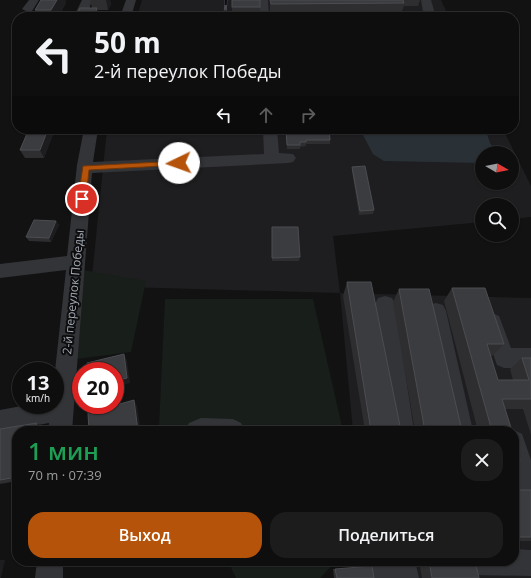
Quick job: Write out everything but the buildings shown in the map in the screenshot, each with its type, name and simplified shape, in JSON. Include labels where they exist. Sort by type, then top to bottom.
[{"type":"street","points":[[81,12],[87,0]]},
{"type":"street","points":[[127,12],[131,0]]},
{"type":"street","points":[[263,0],[263,12]]},
{"type":"street","points":[[426,0],[429,12]]},
{"type":"street","name":"2-й переулок Победы","points":[[61,420],[85,168],[90,134]]},
{"type":"street","points":[[270,134],[272,159]]},
{"type":"street","points":[[85,168],[288,158]]},
{"type":"street","points":[[0,271],[76,262]]},
{"type":"street","points":[[385,304],[401,426]]},
{"type":"street","points":[[436,312],[460,426]]},
{"type":"street","points":[[490,315],[504,358],[531,358]]},
{"type":"street","points":[[0,421],[61,420]]},
{"type":"street","points":[[519,459],[525,481],[519,481]]},
{"type":"street","points":[[519,564],[531,563]]},
{"type":"street","points":[[49,578],[50,566]]},
{"type":"street","points":[[386,566],[387,578]]},
{"type":"street","points":[[403,566],[405,578]]},
{"type":"street","points":[[475,567],[489,566]]},
{"type":"shaded area","points":[[142,0],[441,0],[447,12],[138,12]]},
{"type":"shaded area","points":[[106,134],[505,134],[511,146],[475,146],[475,190],[519,190],[519,162],[531,186],[531,217],[519,218],[519,198],[475,198],[475,223],[333,236],[340,293],[91,286]]},
{"type":"shaded area","points":[[363,134],[487,134],[492,146],[475,146],[475,163],[384,161],[373,154]]},
{"type":"shaded area","points":[[83,270],[146,281],[131,352],[76,359]]},
{"type":"shaded area","points":[[340,293],[531,298],[531,578],[374,578],[372,566],[519,566],[519,426],[353,426]]},
{"type":"shaded area","points":[[165,299],[313,299],[342,426],[159,426]]},
{"type":"shaded area","points":[[230,566],[331,566],[320,578],[236,578]]},
{"type":"railway","points":[[225,12],[226,0]]},
{"type":"route","points":[[82,199],[85,168],[179,163]]}]
